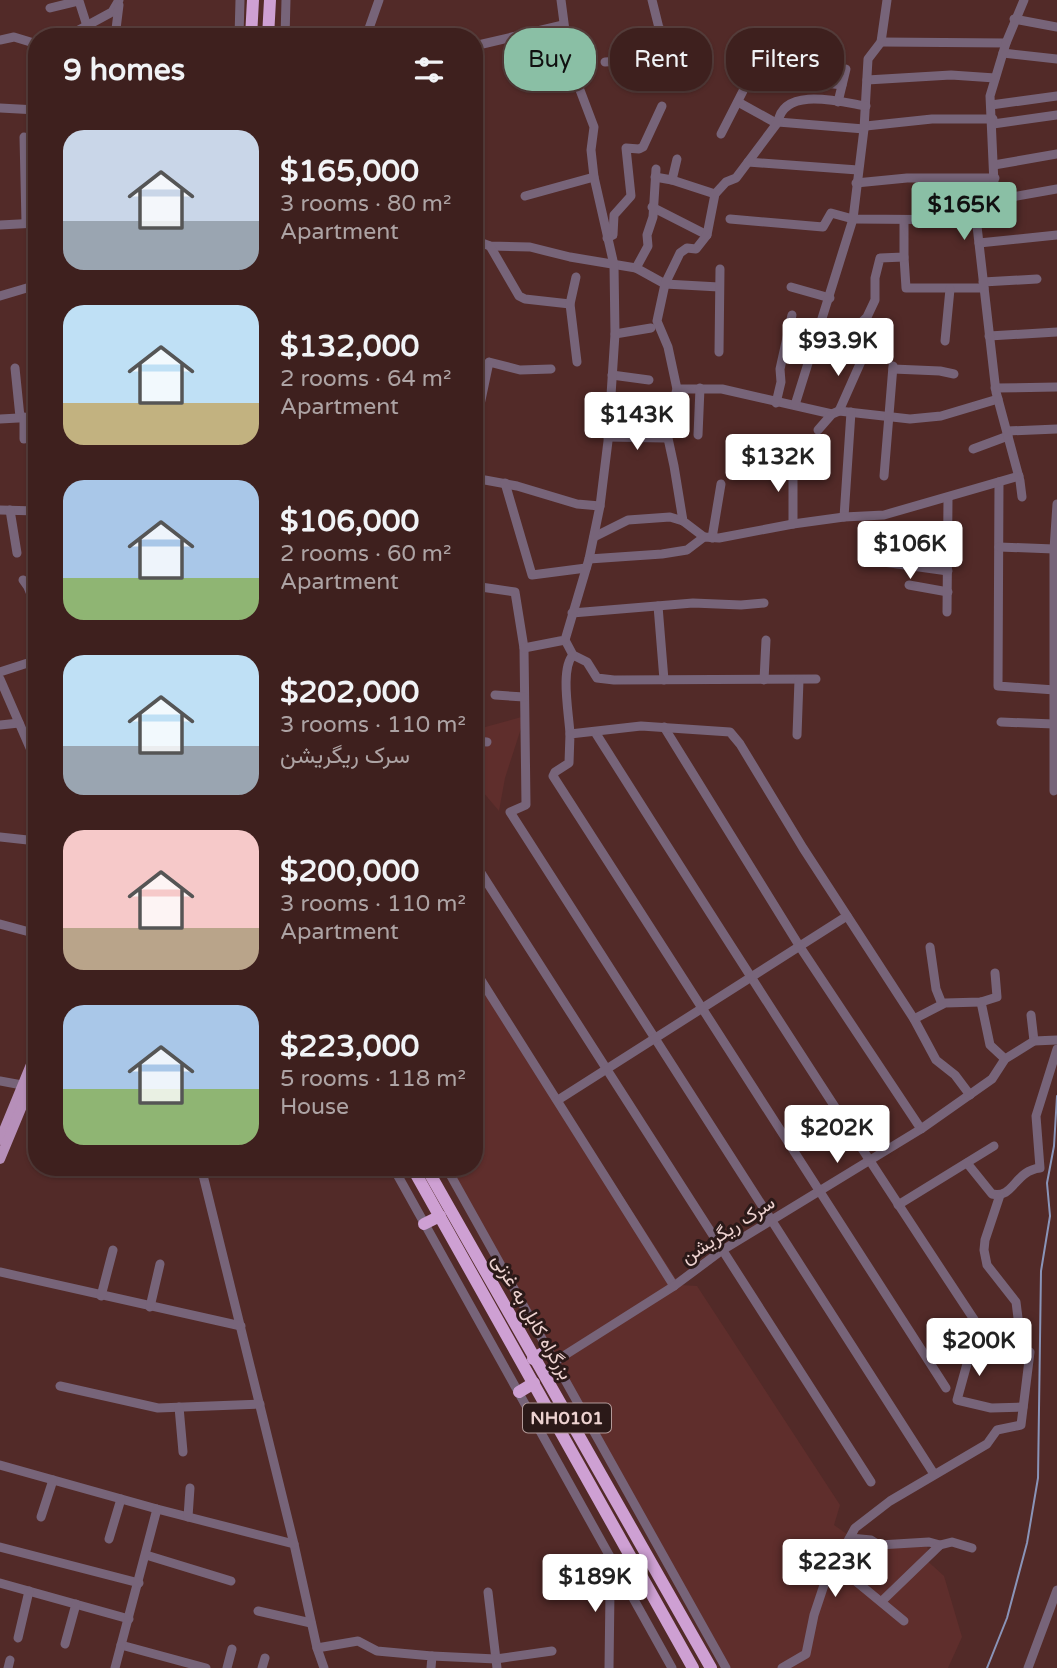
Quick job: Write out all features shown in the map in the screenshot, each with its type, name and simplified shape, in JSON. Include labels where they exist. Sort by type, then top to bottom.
[{"type":"highway","points":[[251,28],[253,0]]},
{"type":"highway","points":[[268,28],[270,0]]},
{"type":"highway","name":"بزرگراه کابل به غزنی","points":[[417,1176],[520,1347],[534,1359],[711,1668]]},
{"type":"highway","name":"بزرگراه کابل به غزنی","points":[[431,1176],[520,1347],[534,1383],[693,1668]]},
{"type":"highway","points":[[424,1224],[440,1216]]},
{"type":"highway","points":[[534,1359],[551,1356]]},
{"type":"highway","points":[[519,1392],[534,1383]]},
{"type":"main road","points":[[2,1132],[28,1071]]},
{"type":"main road","points":[[0,1159],[28,1092]]},
{"type":"street","points":[[83,28],[112,12],[119,0]]},
{"type":"street","points":[[116,28],[119,0]]},
{"type":"street","points":[[239,28],[240,0]]},
{"type":"street","points":[[285,28],[286,0]]},
{"type":"street","points":[[369,28],[379,0]]},
{"type":"street","points":[[561,0],[569,61],[594,127],[591,150],[594,177],[614,265],[615,334],[600,506],[588,564],[565,640],[573,654],[587,662],[597,678],[816,680]]},
{"type":"street","points":[[652,0],[659,28]]},
{"type":"street","points":[[795,405],[853,219],[864,129],[868,59],[881,43],[887,0]]},
{"type":"street","points":[[1022,497],[1019,476],[995,388],[977,226],[995,206],[990,96],[1014,19],[1024,0]]},
{"type":"street","points":[[50,8],[79,1],[87,26]]},
{"type":"street","points":[[1014,19],[1057,27]]},
{"type":"street","points":[[483,44],[564,24]]},
{"type":"street","points":[[0,40],[14,37],[28,41]]},
{"type":"street","points":[[881,43],[1006,43]]},
{"type":"street","points":[[1003,53],[1057,59]]},
{"type":"street","points":[[605,62],[610,62]]},
{"type":"street","points":[[844,76],[846,68]]},
{"type":"street","points":[[867,80],[951,75],[995,78]]},
{"type":"street","points":[[721,134],[743,91]]},
{"type":"street","points":[[838,102],[841,91]]},
{"type":"street","points":[[991,105],[1057,96]]},
{"type":"street","points":[[683,521],[674,466],[666,438],[670,407],[677,389],[668,347],[657,321],[665,284],[680,253],[687,248],[696,249],[707,235],[715,194],[726,182],[736,178],[787,104],[817,99],[866,106]]},
{"type":"street","points":[[738,102],[777,122],[864,129],[866,126],[891,122],[993,121],[1057,115]]},
{"type":"street","points":[[607,238],[613,235],[614,215],[631,196],[626,148],[641,149],[662,106]]},
{"type":"street","points":[[0,108],[28,110]]},
{"type":"street","points":[[0,225],[26,223],[24,137]]},
{"type":"street","points":[[994,165],[1057,154]]},
{"type":"street","points":[[672,180],[677,159]]},
{"type":"street","points":[[748,162],[858,170]]},
{"type":"street","points":[[636,268],[648,246],[647,235],[653,217],[656,173],[715,194]]},
{"type":"street","points":[[524,196],[594,177]]},
{"type":"street","points":[[856,183],[907,178],[995,178]]},
{"type":"street","points":[[995,200],[1057,189]]},
{"type":"street","points":[[652,207],[707,235]]},
{"type":"street","points":[[730,219],[823,227],[831,213],[853,219],[984,220]]},
{"type":"street","points":[[904,220],[906,288],[950,289],[1037,279]]},
{"type":"street","points":[[979,243],[1057,235]]},
{"type":"street","points":[[483,243],[530,247],[636,268],[665,284],[719,287]]},
{"type":"street","points":[[490,246],[519,296],[570,304]]},
{"type":"street","points":[[818,430],[836,413],[863,358],[847,351],[853,331],[867,317],[875,300],[875,278],[880,258],[904,257]]},
{"type":"street","points":[[719,352],[720,269]]},
{"type":"street","points":[[576,277],[570,304],[577,362]]},
{"type":"street","points":[[791,287],[830,299]]},
{"type":"street","points":[[0,296],[28,288]]},
{"type":"street","points":[[945,341],[950,289]]},
{"type":"street","points":[[776,403],[781,382],[780,369],[792,315]]},
{"type":"street","points":[[615,334],[651,328]]},
{"type":"street","points":[[989,336],[1057,332]]},
{"type":"street","points":[[483,390],[489,362],[520,370],[551,369]]},
{"type":"street","points":[[15,368],[24,439]]},
{"type":"street","points":[[884,476],[893,368],[954,374]]},
{"type":"street","points":[[612,375],[649,380]]},
{"type":"street","points":[[995,388],[1057,387]]},
{"type":"street","points":[[698,436],[701,388]]},
{"type":"street","points":[[677,389],[722,389],[776,403],[836,413],[851,412],[910,419],[940,416],[998,399]]},
{"type":"street","points":[[844,517],[851,412]]},
{"type":"street","points":[[0,419],[28,417]]},
{"type":"street","points":[[973,449],[1007,434],[1057,429]]},
{"type":"street","points":[[608,437],[666,438]]},
{"type":"street","points":[[793,464],[793,524]]},
{"type":"street","points":[[505,483],[532,575],[687,550],[708,537],[844,517],[884,515],[948,499],[1019,476]]},
{"type":"street","points":[[483,479],[548,493],[578,504],[600,506]]},
{"type":"street","points":[[999,482],[998,686],[1055,690]]},
{"type":"street","points":[[708,537],[721,484]]},
{"type":"street","points":[[947,612],[948,499]]},
{"type":"street","points":[[1054,791],[1057,505]]},
{"type":"street","points":[[17,553],[5,510],[28,511]]},
{"type":"street","points":[[594,537],[628,520],[670,517],[683,521],[708,537]]},
{"type":"street","points":[[999,547],[1055,554]]},
{"type":"street","points":[[876,562],[948,571]]},
{"type":"street","points":[[23,580],[28,587]]},
{"type":"street","points":[[909,585],[948,592]]},
{"type":"street","points":[[483,587],[516,592],[524,648],[526,805],[510,812],[934,1474]]},
{"type":"street","points":[[572,613],[658,606],[764,603]]},
{"type":"street","points":[[658,606],[664,680]]},
{"type":"street","points":[[524,648],[565,640]]},
{"type":"street","points":[[764,680],[766,640]]},
{"type":"street","points":[[573,654],[566,672],[569,763],[552,776],[946,1388]]},
{"type":"street","points":[[0,671],[28,663]]},
{"type":"street","points":[[0,679],[28,744]]},
{"type":"street","points":[[797,735],[799,680]]},
{"type":"street","points":[[495,695],[524,697]]},
{"type":"street","points":[[1001,722],[1054,724]]},
{"type":"street","points":[[0,725],[19,723]]},
{"type":"street","points":[[570,734],[641,726],[730,732],[914,1019],[936,1060],[955,1075],[970,1095]]},
{"type":"street","points":[[664,727],[800,947],[921,1129]]},
{"type":"street","points":[[595,732],[869,1163],[981,1331]]},
{"type":"street","points":[[483,742],[487,742]]},
{"type":"street","points":[[0,837],[28,840]]},
{"type":"street","points":[[483,876],[871,1482]]},
{"type":"street","points":[[558,1100],[847,916]]},
{"type":"street","points":[[0,924],[28,932]]},
{"type":"street","points":[[930,947],[936,987],[942,1004]]},
{"type":"street","points":[[914,1019],[942,1004],[981,1002],[997,997],[995,973]]},
{"type":"street","points":[[483,983],[674,1286]]},
{"type":"street","points":[[981,1002],[990,1045],[1005,1059]]},
{"type":"street","points":[[1031,1015],[1034,1041]]},
{"type":"street","name":"سرک ریگریشن","points":[[551,1356],[674,1286],[721,1251],[921,1129],[992,1079],[1005,1059],[1034,1041],[1057,1040]]},
{"type":"street","points":[[967,1163],[992,1194],[1000,1195],[1008,1192],[1020,1175],[1030,1169],[1040,1168],[1036,1116],[1057,1049]]},
{"type":"street","points":[[0,1081],[22,1085]]},
{"type":"street","points":[[898,1205],[994,1146]]},
{"type":"street","points":[[203,1176],[324,1668]]},
{"type":"street","points":[[398,1176],[672,1668]]},
{"type":"street","points":[[451,1176],[726,1668]]},
{"type":"street","points":[[1000,1195],[984,1250],[987,1265],[1016,1302],[1021,1342]]},
{"type":"street","points":[[101,1296],[113,1250]]},
{"type":"street","points":[[150,1307],[160,1264]]},
{"type":"street","points":[[0,1272],[241,1326]]},
{"type":"street","points":[[782,1668],[806,1654],[821,1595],[855,1528],[934,1474],[987,1444],[997,1430],[1021,1424],[1030,1352]]},
{"type":"street","points":[[970,1353],[957,1400],[991,1408],[1023,1407]]},
{"type":"street","points":[[60,1386],[158,1408],[260,1404]]},
{"type":"street","points":[[179,1407],[183,1452]]},
{"type":"street","points":[[0,1465],[294,1544]]},
{"type":"street","points":[[41,1517],[53,1479]]},
{"type":"street","points":[[188,1517],[190,1488]]},
{"type":"street","points":[[109,1539],[121,1499]]},
{"type":"street","points":[[115,1668],[157,1509]]},
{"type":"street","points":[[850,1538],[871,1540],[879,1545],[929,1542],[940,1545],[952,1542],[972,1548]]},
{"type":"street","points":[[881,1601],[940,1545]]},
{"type":"street","points":[[0,1547],[139,1583]]},
{"type":"street","points":[[146,1555],[231,1581]]},
{"type":"street","points":[[835,1564],[904,1621]]},
{"type":"street","points":[[609,1668],[610,1591],[617,1566]]},
{"type":"street","points":[[0,1583],[129,1619]]},
{"type":"street","points":[[1028,1668],[1057,1590]]},
{"type":"street","points":[[18,1638],[29,1591]]},
{"type":"street","points":[[488,1592],[497,1663]]},
{"type":"street","points":[[65,1644],[76,1604]]},
{"type":"street","points":[[258,1611],[312,1623]]},
{"type":"street","points":[[317,1648],[358,1641],[377,1651],[497,1663],[552,1651]]},
{"type":"street","points":[[121,1645],[206,1668]]},
{"type":"street","points":[[227,1668],[232,1649]]},
{"type":"street","points":[[431,1668],[432,1656]]},
{"type":"shaded area","points":[[525,716],[505,778],[499,811],[483,792],[483,728]]},
{"type":"shaded area","points":[[483,981],[680,1285],[697,1286],[840,1505],[834,1525],[851,1537],[877,1542],[925,1539],[928,1550],[923,1557],[944,1576],[962,1637],[948,1668],[727,1668],[455,1176],[483,1176]]},
{"type":"waterway","points":[[987,1668],[1007,1618],[1027,1543],[1038,1478],[1041,1271],[1050,1216],[1047,1183],[1054,1146],[1057,1096]]}]
